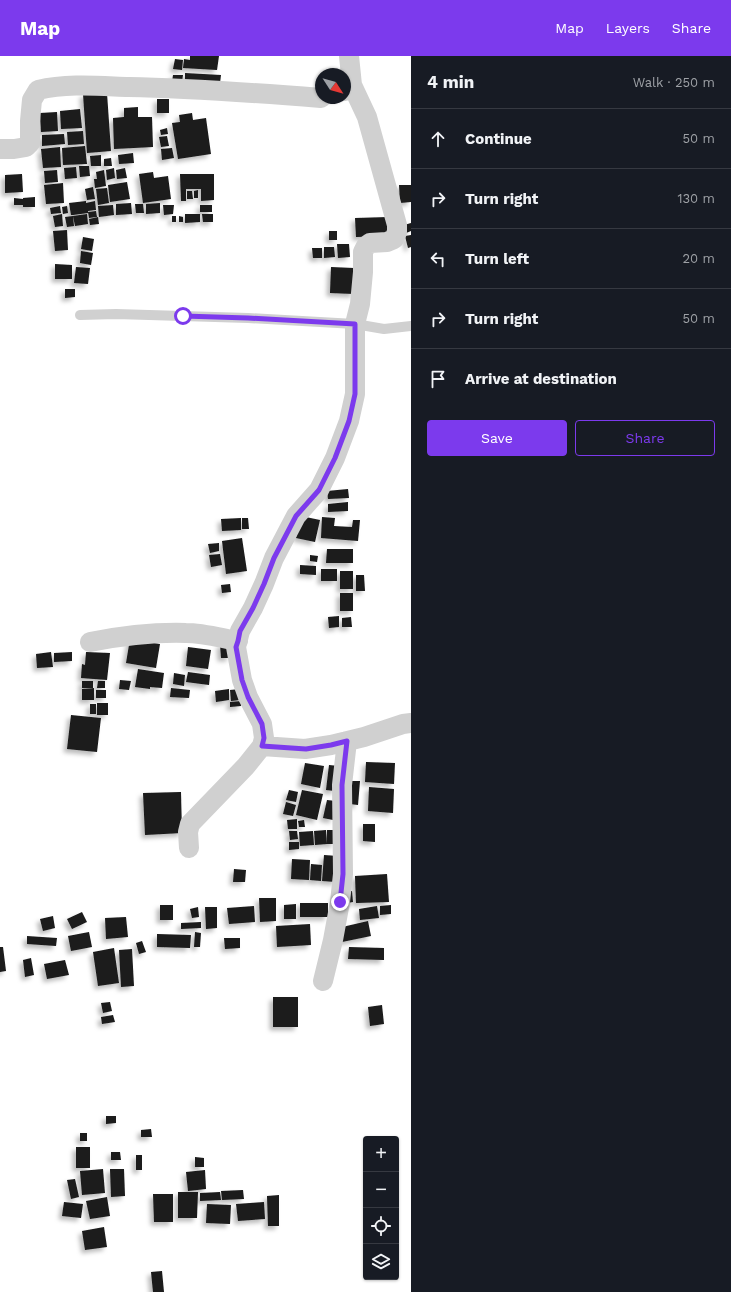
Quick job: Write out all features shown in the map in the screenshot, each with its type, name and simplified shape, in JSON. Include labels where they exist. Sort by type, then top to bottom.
[{"type":"street","points":[[349,56],[349,68]]},
{"type":"street","points":[[0,149],[26,147],[30,143],[32,100],[38,90],[50,87],[77,85],[184,88],[315,98]]},
{"type":"street","points":[[189,848],[188,832],[190,824],[246,766],[262,746],[264,738],[262,724],[248,697],[242,680],[236,647],[240,631],[253,608],[274,558],[296,516],[319,490],[335,458],[349,421],[355,394],[355,324],[360,304],[363,252],[366,246],[370,243],[387,242],[394,239],[397,232],[397,225],[367,117],[351,93]]},
{"type":"street","points":[[90,642],[115,637],[187,632],[238,641]]},
{"type":"street","points":[[262,746],[306,749],[331,745],[402,724],[411,723]]},
{"type":"street","points":[[323,981],[333,940],[340,902],[343,874],[342,785],[347,741]]},
{"type":"lane","points":[[80,316],[116,314],[248,318],[355,324],[384,329],[411,326]]},
{"type":"building","points":[[190,56],[219,56],[217,70],[183,68],[184,59],[190,60]]},
{"type":"building","points":[[175,59],[183,60],[182,70],[173,69]]},
{"type":"building","points":[[185,73],[221,75],[220,83],[185,81]]},
{"type":"building","points":[[173,75],[183,75],[182,82],[172,82]]},
{"type":"building","points":[[107,93],[111,151],[87,153],[83,94]]},
{"type":"building","points":[[157,99],[169,99],[169,113],[157,113]]},
{"type":"building","points":[[138,107],[138,117],[152,117],[153,147],[114,149],[113,118],[124,117],[124,108]]},
{"type":"building","points":[[80,109],[82,128],[61,129],[60,111]]},
{"type":"building","points":[[57,112],[58,131],[41,132],[40,113]]},
{"type":"building","points":[[192,113],[193,120],[206,118],[211,154],[178,159],[172,123],[180,122],[179,115]]},
{"type":"building","points":[[167,128],[168,134],[161,135],[160,130]]},
{"type":"building","points":[[83,131],[84,144],[68,145],[67,132]]},
{"type":"building","points":[[64,134],[65,144],[42,146],[42,135]]},
{"type":"building","points":[[167,136],[169,146],[161,147],[159,137]]},
{"type":"building","points":[[85,146],[87,164],[63,165],[62,148]]},
{"type":"building","points":[[60,147],[61,167],[43,168],[41,149]]},
{"type":"building","points":[[172,148],[174,158],[162,160],[161,149]]},
{"type":"building","points":[[133,153],[134,163],[119,164],[118,155]]},
{"type":"building","points":[[101,155],[101,166],[91,166],[90,156]]},
{"type":"building","points":[[111,158],[112,166],[104,166],[104,159]]},
{"type":"building","points":[[79,166],[89,166],[90,176],[80,177]]},
{"type":"building","points":[[76,167],[77,178],[65,179],[64,168]]},
{"type":"building","points":[[114,168],[115,178],[107,180],[106,170]]},
{"type":"building","points":[[125,168],[127,178],[117,179],[116,170]]},
{"type":"building","points":[[57,170],[58,182],[45,183],[44,171]]},
{"type":"building","points":[[104,170],[106,186],[95,188],[94,179],[97,179],[96,172]]},
{"type":"building","points":[[153,172],[154,178],[168,176],[171,199],[143,203],[139,174]]},
{"type":"building","points":[[22,174],[23,192],[5,193],[5,175]]},
{"type":"building","points":[[180,174],[214,174],[214,200],[201,201],[201,189],[186,189],[186,201],[181,201]]},
{"type":"building","points":[[127,182],[130,199],[110,202],[108,185]]},
{"type":"building","points":[[63,183],[64,203],[46,204],[44,185]]},
{"type":"building","points":[[399,185],[411,185],[411,202],[400,203]]},
{"type":"building","points":[[93,187],[95,199],[87,200],[85,189]]},
{"type":"building","points":[[107,188],[109,203],[98,205],[96,189]]},
{"type":"building","points":[[198,190],[198,198],[194,198],[194,191]]},
{"type":"building","points":[[187,191],[192,191],[193,199],[187,199]]},
{"type":"building","points":[[35,197],[35,207],[23,207],[23,198]]},
{"type":"building","points":[[14,198],[23,199],[23,205],[14,205]]},
{"type":"building","points":[[86,201],[86,203],[95,201],[96,210],[88,211],[88,213],[71,215],[69,203]]},
{"type":"building","points":[[131,203],[132,214],[116,215],[116,204]]},
{"type":"building","points":[[160,203],[160,213],[146,214],[146,204]]},
{"type":"building","points":[[135,204],[143,204],[144,213],[136,213]]},
{"type":"building","points":[[113,205],[114,215],[99,217],[98,206]]},
{"type":"building","points":[[163,205],[174,205],[173,214],[164,215]]},
{"type":"building","points":[[200,205],[212,205],[212,212],[200,212]]},
{"type":"building","points":[[60,206],[61,213],[51,214],[50,208]]},
{"type":"building","points":[[67,206],[68,213],[63,214],[62,207]]},
{"type":"building","points":[[96,211],[97,217],[89,218],[88,212]]},
{"type":"building","points":[[62,214],[63,226],[55,227],[53,216]]},
{"type":"building","points":[[87,214],[88,224],[75,226],[73,216]]},
{"type":"building","points":[[185,214],[200,214],[200,222],[185,223]]},
{"type":"building","points":[[202,214],[213,214],[213,222],[203,222]]},
{"type":"building","points":[[73,216],[74,226],[67,227],[65,217]]},
{"type":"building","points":[[172,216],[176,216],[176,222],[172,222]]},
{"type":"building","points":[[179,216],[183,217],[183,222],[179,222]]},
{"type":"building","points":[[98,217],[99,224],[90,225],[89,219]]},
{"type":"building","points":[[388,217],[389,236],[356,237],[355,218]]},
{"type":"building","points":[[411,223],[411,231],[406,233],[404,225]]},
{"type":"building","points":[[67,230],[68,250],[55,251],[53,231]]},
{"type":"building","points":[[329,231],[337,231],[337,240],[329,240]]},
{"type":"building","points":[[411,235],[411,247],[408,248],[405,236]]},
{"type":"building","points":[[83,237],[94,239],[92,251],[81,249]]},
{"type":"building","points":[[337,244],[349,244],[350,257],[338,258]]},
{"type":"building","points":[[324,247],[334,247],[335,257],[324,258]]},
{"type":"building","points":[[312,248],[322,248],[322,258],[313,258]]},
{"type":"building","points":[[81,251],[93,253],[91,265],[80,263]]},
{"type":"building","points":[[55,264],[72,265],[72,279],[55,279]]},
{"type":"building","points":[[76,267],[90,268],[88,284],[74,283]]},
{"type":"building","points":[[331,267],[354,268],[354,294],[330,293]]},
{"type":"building","points":[[65,289],[75,289],[75,297],[65,298]]},
{"type":"building","points":[[348,489],[349,498],[328,499],[327,491]]},
{"type":"building","points":[[348,502],[348,511],[328,512],[328,504]]},
{"type":"building","points":[[301,516],[320,520],[315,542],[296,538]]},
{"type":"building","points":[[322,517],[335,518],[334,526],[352,527],[353,520],[360,520],[358,541],[321,538]]},
{"type":"building","points":[[241,518],[241,530],[222,531],[221,519]]},
{"type":"building","points":[[242,518],[248,518],[249,529],[242,529]]},
{"type":"building","points":[[242,538],[247,571],[226,574],[222,541]]},
{"type":"building","points":[[219,543],[219,551],[210,553],[208,544]]},
{"type":"building","points":[[327,549],[353,549],[353,563],[326,563]]},
{"type":"building","points":[[220,554],[222,565],[211,567],[209,555]]},
{"type":"building","points":[[310,555],[318,556],[317,562],[310,561]]},
{"type":"building","points":[[300,565],[316,566],[316,575],[300,574]]},
{"type":"building","points":[[321,569],[337,569],[337,581],[321,581]]},
{"type":"building","points":[[340,571],[353,571],[353,589],[340,589]]},
{"type":"building","points":[[356,575],[364,575],[365,591],[356,591]]},
{"type":"building","points":[[230,584],[231,592],[222,593],[221,585]]},
{"type":"building","points":[[340,593],[353,593],[353,611],[340,611]]},
{"type":"building","points":[[339,616],[339,627],[329,628],[328,617]]},
{"type":"building","points":[[351,617],[352,627],[342,627],[342,618]]},
{"type":"building","points":[[130,639],[160,644],[156,668],[126,663]]},
{"type":"building","points":[[230,643],[230,658],[221,658],[220,644]]},
{"type":"building","points":[[188,647],[211,650],[208,669],[186,666]]},
{"type":"building","points":[[51,652],[53,667],[37,668],[36,654]]},
{"type":"building","points":[[72,652],[72,661],[54,662],[54,653]]},
{"type":"building","points":[[86,652],[110,653],[107,680],[81,678],[82,664],[85,665]]},
{"type":"building","points":[[138,669],[164,673],[162,688],[150,687],[150,689],[135,687]]},
{"type":"building","points":[[188,672],[210,675],[209,685],[186,682]]},
{"type":"building","points":[[174,673],[185,675],[184,686],[173,684]]},
{"type":"building","points":[[120,680],[131,681],[129,690],[119,689]]},
{"type":"building","points":[[82,681],[93,681],[93,688],[82,688]]},
{"type":"building","points":[[98,681],[105,681],[105,688],[97,688]]},
{"type":"building","points":[[94,688],[94,700],[82,700],[82,689]]},
{"type":"building","points":[[171,688],[190,690],[189,698],[170,697]]},
{"type":"building","points":[[229,689],[229,700],[216,702],[215,691]]},
{"type":"building","points":[[240,689],[241,700],[231,701],[230,690]]},
{"type":"building","points":[[96,690],[106,690],[106,698],[96,698]]},
{"type":"building","points":[[241,701],[241,706],[230,707],[230,702]]},
{"type":"building","points":[[97,703],[108,703],[108,715],[97,715]]},
{"type":"building","points":[[90,704],[96,704],[96,714],[90,714]]},
{"type":"building","points":[[71,715],[101,718],[97,752],[67,749]]},
{"type":"building","points":[[366,762],[395,763],[394,784],[365,782]]},
{"type":"building","points":[[305,763],[324,766],[320,788],[301,784]]},
{"type":"building","points":[[329,765],[339,766],[335,791],[326,790]]},
{"type":"building","points":[[352,781],[360,781],[358,805],[350,804]]},
{"type":"building","points":[[369,787],[394,789],[393,813],[368,811]]},
{"type":"building","points":[[289,790],[298,792],[296,802],[286,800]]},
{"type":"building","points":[[302,790],[323,794],[317,820],[296,815]]},
{"type":"building","points":[[181,792],[182,833],[145,835],[143,793]]},
{"type":"building","points":[[327,800],[336,801],[333,820],[323,818]]},
{"type":"building","points":[[286,802],[296,805],[293,816],[283,814]]},
{"type":"building","points":[[297,819],[297,829],[288,829],[287,820]]},
{"type":"building","points":[[304,820],[305,827],[299,827],[298,821]]},
{"type":"building","points":[[363,824],[375,824],[375,842],[363,841]]},
{"type":"building","points":[[326,830],[327,844],[315,845],[314,831]]},
{"type":"building","points":[[327,830],[334,830],[335,844],[327,844]]},
{"type":"building","points":[[289,831],[297,831],[298,839],[290,840]]},
{"type":"building","points":[[313,831],[314,845],[300,846],[299,832]]},
{"type":"building","points":[[289,842],[299,842],[299,849],[289,850]]},
{"type":"building","points":[[324,855],[338,856],[336,882],[322,881]]},
{"type":"building","points":[[292,859],[310,860],[309,880],[291,879]]},
{"type":"building","points":[[311,864],[322,865],[321,881],[310,880]]},
{"type":"building","points":[[234,869],[246,870],[245,882],[233,882]]},
{"type":"building","points":[[387,874],[389,902],[356,903],[355,876]]},
{"type":"building","points":[[352,891],[353,902],[347,903],[345,892]]},
{"type":"building","points":[[259,898],[276,898],[276,921],[260,922]]},
{"type":"building","points":[[300,903],[328,903],[328,917],[300,917]]},
{"type":"building","points":[[296,904],[296,919],[284,919],[284,905]]},
{"type":"building","points":[[160,905],[173,905],[173,920],[160,920]]},
{"type":"building","points":[[391,905],[391,914],[380,915],[380,906]]},
{"type":"building","points":[[254,906],[255,922],[229,924],[227,908]]},
{"type":"building","points":[[377,906],[379,918],[360,920],[359,909]]},
{"type":"building","points":[[198,907],[199,917],[192,918],[190,909]]},
{"type":"building","points":[[205,907],[217,907],[217,928],[206,929]]},
{"type":"building","points":[[82,912],[87,922],[72,929],[67,919]]},
{"type":"building","points":[[53,916],[55,928],[43,931],[40,919]]},
{"type":"building","points":[[126,917],[128,937],[106,939],[105,918]]},
{"type":"building","points":[[368,921],[371,936],[342,942],[338,928]]},
{"type":"building","points":[[201,922],[201,928],[181,929],[181,923]]},
{"type":"building","points":[[310,924],[311,945],[277,947],[276,926]]},
{"type":"building","points":[[89,932],[92,947],[71,951],[68,936]]},
{"type":"building","points":[[195,932],[201,933],[200,947],[194,947]]},
{"type":"building","points":[[157,934],[191,935],[190,948],[157,947]]},
{"type":"building","points":[[27,936],[57,938],[56,946],[27,944]]},
{"type":"building","points":[[224,938],[240,938],[240,948],[225,949]]},
{"type":"building","points":[[142,941],[146,952],[139,954],[136,943]]},
{"type":"building","points":[[0,947],[3,947],[6,971],[0,972]]},
{"type":"building","points":[[349,947],[384,948],[384,960],[348,959]]},
{"type":"building","points":[[114,948],[119,983],[98,986],[93,952]]},
{"type":"building","points":[[132,949],[134,986],[121,987],[119,950]]},
{"type":"building","points":[[31,958],[34,975],[25,977],[23,960]]},
{"type":"building","points":[[65,960],[69,975],[47,979],[44,964]]},
{"type":"building","points":[[273,997],[298,997],[298,1027],[273,1027]]},
{"type":"building","points":[[110,1002],[112,1011],[103,1013],[101,1003]]},
{"type":"building","points":[[382,1005],[384,1024],[370,1026],[368,1007]]},
{"type":"building","points":[[113,1015],[115,1022],[102,1024],[101,1017]]},
{"type":"building","points":[[106,1116],[116,1116],[116,1123],[106,1124]]},
{"type":"building","points":[[151,1129],[152,1137],[141,1137],[141,1130]]},
{"type":"building","points":[[80,1133],[87,1133],[87,1141],[80,1141]]},
{"type":"building","points":[[76,1147],[90,1147],[90,1168],[76,1168]]},
{"type":"building","points":[[111,1152],[120,1152],[121,1160],[111,1160]]},
{"type":"building","points":[[136,1155],[142,1155],[142,1170],[136,1170]]},
{"type":"building","points":[[195,1157],[204,1158],[204,1167],[195,1167]]},
{"type":"building","points":[[103,1169],[105,1193],[82,1195],[80,1171]]},
{"type":"building","points":[[110,1169],[124,1169],[125,1196],[111,1197]]},
{"type":"building","points":[[205,1170],[206,1189],[188,1191],[186,1172]]},
{"type":"building","points":[[75,1179],[79,1197],[71,1199],[67,1180]]},
{"type":"building","points":[[243,1190],[244,1199],[222,1200],[221,1191]]},
{"type":"building","points":[[178,1192],[198,1192],[197,1218],[178,1218]]},
{"type":"building","points":[[220,1192],[221,1200],[200,1201],[200,1193]]},
{"type":"building","points":[[153,1194],[173,1194],[173,1222],[154,1222]]},
{"type":"building","points":[[279,1195],[279,1226],[268,1226],[267,1196]]},
{"type":"building","points":[[107,1197],[110,1216],[90,1219],[86,1201]]},
{"type":"building","points":[[64,1202],[83,1204],[81,1218],[62,1216]]},
{"type":"building","points":[[264,1202],[265,1219],[238,1221],[236,1204]]},
{"type":"building","points":[[207,1204],[231,1205],[230,1224],[206,1223]]},
{"type":"building","points":[[104,1227],[107,1247],[85,1250],[82,1231]]},
{"type":"building","points":[[162,1271],[164,1292],[153,1292],[151,1272]]},
{"type":"route","points":[[183,316],[355,324],[355,394],[349,421],[335,458],[319,490],[296,516],[274,558],[253,608],[240,631],[236,647],[242,680],[248,697],[262,724],[264,738],[262,746],[306,749],[347,741],[342,785],[343,874],[340,902]]}]
